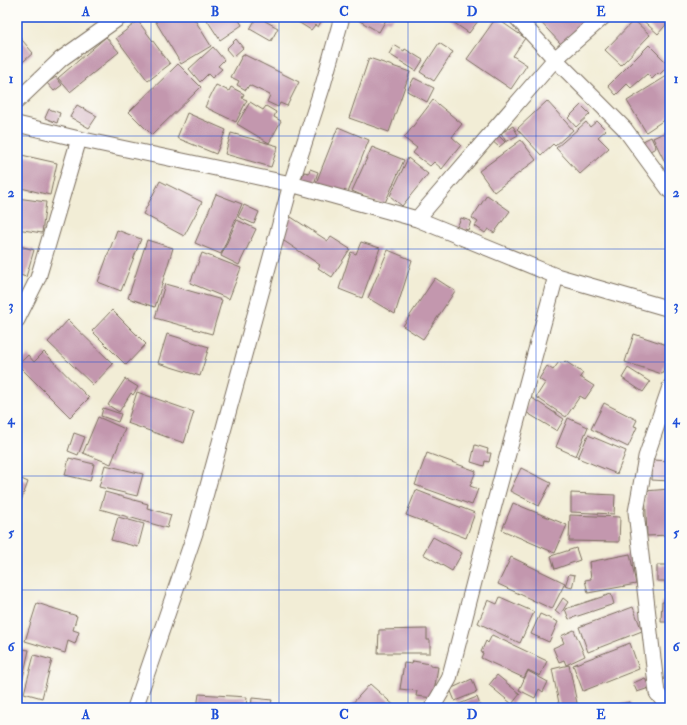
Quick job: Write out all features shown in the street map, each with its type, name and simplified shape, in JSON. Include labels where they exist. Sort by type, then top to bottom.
[{"type":"street","points":[[17,101],[61,59],[120,17]]},
{"type":"street","points":[[135,708],[195,533],[291,184],[323,86],[342,17]]},
{"type":"street","points":[[516,17],[555,59],[624,128],[670,191]]},
{"type":"street","points":[[417,220],[555,59],[603,17]]},
{"type":"street","points":[[17,124],[79,139],[291,184],[417,220],[556,276],[670,309]]},
{"type":"street","points":[[17,320],[38,278],[79,139]]},
{"type":"street","points":[[432,708],[449,679],[556,276]]},
{"type":"street","points":[[669,708],[657,693],[636,512],[646,457],[670,387]]},
{"type":"building","points":[[153,17],[193,17],[211,46],[181,64]]},
{"type":"building","points":[[205,17],[237,17],[242,25],[220,40]]},
{"type":"building","points":[[257,17],[267,17],[265,21],[278,28],[271,41],[250,29]]},
{"type":"building","points":[[290,17],[323,18],[318,27],[315,25],[311,30]]},
{"type":"building","points":[[359,17],[394,17],[390,22],[386,20],[379,32],[358,20]]},
{"type":"building","points":[[481,17],[469,33],[447,18]]},
{"type":"building","points":[[536,17],[580,17],[585,22],[561,44]]},
{"type":"building","points":[[639,17],[670,17],[670,20],[658,34]]},
{"type":"building","points":[[496,18],[525,38],[513,56],[527,65],[511,89],[467,59]]},
{"type":"building","points":[[634,20],[650,35],[621,65],[605,50]]},
{"type":"building","points":[[138,21],[170,64],[148,81],[116,38]]},
{"type":"building","points":[[17,34],[33,53],[17,67]]},
{"type":"building","points":[[106,37],[119,52],[70,92],[58,78]]},
{"type":"building","points":[[236,39],[243,48],[233,57],[226,49]]},
{"type":"building","points":[[439,43],[453,52],[434,81],[420,72]]},
{"type":"building","points":[[394,45],[404,51],[405,49],[423,60],[416,71],[389,54]]},
{"type":"building","points":[[649,45],[669,65],[659,75],[658,73],[652,79],[647,74],[631,88],[627,84],[616,95],[608,86]]},
{"type":"building","points":[[213,47],[224,60],[218,66],[222,69],[212,78],[208,74],[200,82],[189,69]]},
{"type":"building","points":[[243,54],[299,82],[287,106],[280,103],[278,107],[267,102],[270,95],[249,85],[246,90],[237,85],[239,81],[231,77]]},
{"type":"building","points":[[369,58],[410,72],[389,132],[349,118]]},
{"type":"building","points":[[178,64],[201,87],[152,135],[129,112]]},
{"type":"building","points":[[670,74],[670,116],[646,132],[627,101]]},
{"type":"building","points":[[56,77],[62,85],[54,91],[47,83]]},
{"type":"building","points":[[414,78],[434,88],[427,102],[407,91]]},
{"type":"building","points":[[216,85],[229,91],[231,87],[244,94],[242,98],[247,100],[236,122],[205,107]]},
{"type":"building","points":[[433,100],[462,124],[452,137],[461,145],[442,169],[434,162],[430,166],[413,153],[417,148],[404,138]]},
{"type":"building","points":[[547,101],[573,130],[555,146],[553,144],[541,155],[517,129]]},
{"type":"building","points":[[250,102],[263,110],[266,106],[276,112],[274,117],[281,121],[269,143],[237,124]]},
{"type":"building","points":[[77,105],[97,116],[89,128],[70,117]]},
{"type":"building","points":[[581,105],[590,114],[576,127],[568,118]]},
{"type":"building","points":[[49,109],[60,113],[57,123],[45,118]]},
{"type":"building","points":[[187,113],[226,130],[216,154],[177,138]]},
{"type":"building","points":[[597,121],[606,130],[598,137],[609,148],[580,174],[556,148],[586,122],[590,127]]},
{"type":"building","points":[[513,126],[518,135],[506,142],[501,133]]},
{"type":"building","points":[[338,127],[369,140],[347,195],[316,183]]},
{"type":"building","points":[[670,130],[670,172],[653,138]]},
{"type":"building","points":[[231,133],[278,146],[271,167],[225,154]]},
{"type":"building","points":[[497,134],[505,142],[499,147],[491,140]]},
{"type":"building","points":[[651,137],[656,148],[648,152],[643,141]]},
{"type":"building","points":[[521,140],[536,160],[494,192],[479,171]]},
{"type":"building","points":[[372,147],[404,160],[384,205],[352,191]]},
{"type":"building","points":[[17,154],[57,163],[50,195],[17,187]]},
{"type":"building","points":[[408,158],[428,174],[402,206],[390,196]]},
{"type":"building","points":[[310,169],[318,172],[313,187],[300,183],[304,172],[309,173]]},
{"type":"building","points":[[160,181],[202,202],[184,236],[143,214]]},
{"type":"building","points":[[216,194],[242,204],[221,254],[195,243]]},
{"type":"building","points":[[487,195],[510,211],[494,233],[488,229],[485,233],[475,226],[478,222],[472,218]]},
{"type":"building","points":[[17,198],[46,202],[42,233],[17,229]]},
{"type":"building","points":[[244,205],[259,212],[254,224],[238,217]]},
{"type":"building","points":[[291,217],[328,241],[331,237],[350,249],[332,277],[318,268],[320,265],[278,237]]},
{"type":"building","points":[[461,218],[471,221],[468,230],[457,227]]},
{"type":"building","points":[[237,220],[256,229],[239,265],[221,256]]},
{"type":"building","points":[[117,230],[141,239],[121,291],[98,282]]},
{"type":"building","points":[[147,240],[173,248],[155,307],[128,298]]},
{"type":"building","points":[[361,242],[380,248],[362,298],[339,289],[351,252],[356,254]]},
{"type":"building","points":[[17,245],[34,250],[26,277],[17,274]]},
{"type":"building","points":[[388,250],[412,260],[395,314],[368,298]]},
{"type":"building","points":[[202,253],[241,268],[229,299],[190,283]]},
{"type":"building","points":[[435,278],[455,291],[423,339],[403,326]]},
{"type":"building","points":[[165,284],[222,300],[212,334],[155,318]]},
{"type":"building","points":[[112,310],[146,344],[126,365],[92,331]]},
{"type":"building","points":[[68,320],[113,364],[93,385],[48,342]]},
{"type":"building","points":[[167,334],[209,347],[200,376],[158,363]]},
{"type":"building","points":[[634,334],[670,346],[662,374],[625,362]]},
{"type":"building","points":[[44,352],[89,398],[70,417],[18,365],[28,355],[34,362]]},
{"type":"building","points":[[565,361],[583,373],[580,377],[594,386],[585,399],[580,396],[566,417],[536,397],[545,383],[539,379],[547,366],[553,370],[559,362],[562,364]]},
{"type":"building","points":[[628,368],[650,382],[643,392],[622,378]]},
{"type":"building","points":[[125,379],[138,387],[133,395],[131,393],[119,412],[108,405]]},
{"type":"building","points":[[137,392],[194,412],[184,443],[127,423]]},
{"type":"building","points":[[532,398],[564,419],[557,431],[524,411]]},
{"type":"building","points":[[604,403],[637,420],[634,426],[637,427],[628,447],[591,429]]},
{"type":"building","points":[[103,408],[121,414],[118,422],[101,416]]},
{"type":"building","points":[[98,417],[125,429],[111,464],[83,453]]},
{"type":"building","points":[[568,418],[588,427],[576,456],[556,447]]},
{"type":"building","points":[[74,433],[85,437],[78,455],[68,451]]},
{"type":"building","points":[[588,435],[626,451],[617,474],[578,458]]},
{"type":"building","points":[[475,445],[488,449],[487,453],[491,453],[489,462],[485,461],[484,466],[471,462]]},
{"type":"building","points":[[427,453],[476,471],[470,486],[478,489],[472,505],[415,485]]},
{"type":"building","points":[[69,458],[94,464],[90,481],[65,475]]},
{"type":"building","points":[[653,460],[670,461],[670,481],[652,480]]},
{"type":"building","points":[[105,465],[143,474],[137,496],[99,487]]},
{"type":"building","points":[[521,468],[551,483],[539,506],[510,491]]},
{"type":"building","points":[[17,477],[28,482],[19,506],[17,505]]},
{"type":"building","points":[[670,489],[670,535],[647,536],[645,491]]},
{"type":"building","points":[[416,490],[475,513],[466,538],[406,515]]},
{"type":"building","points":[[105,492],[148,504],[147,508],[171,515],[167,528],[100,509]]},
{"type":"building","points":[[571,493],[615,495],[614,514],[571,512]]},
{"type":"building","points":[[513,503],[567,525],[555,553],[502,530]]},
{"type":"building","points":[[570,515],[620,517],[619,542],[569,541]]},
{"type":"building","points":[[118,517],[144,524],[138,547],[111,540]]},
{"type":"building","points":[[433,537],[462,553],[452,571],[423,554]]},
{"type":"building","points":[[576,548],[580,560],[555,569],[551,556]]},
{"type":"building","points":[[630,554],[636,584],[588,593],[585,580],[591,579],[589,562]]},
{"type":"building","points":[[511,557],[565,583],[552,609],[498,584]]},
{"type":"building","points":[[657,565],[670,565],[670,591],[665,591],[665,581],[657,581]]},
{"type":"building","points":[[569,574],[575,575],[572,588],[565,586]]},
{"type":"building","points":[[611,594],[614,604],[569,619],[565,609]]},
{"type":"building","points":[[500,597],[534,612],[520,643],[478,623],[488,600],[497,604]]},
{"type":"building","points":[[563,598],[568,602],[560,615],[555,611]]},
{"type":"building","points":[[662,602],[670,602],[670,622],[661,622]]},
{"type":"building","points":[[37,603],[77,616],[73,630],[79,632],[75,644],[68,641],[65,653],[25,641]]},
{"type":"building","points":[[633,607],[642,631],[588,652],[579,627]]},
{"type":"building","points":[[540,614],[558,622],[549,642],[531,634]]},
{"type":"building","points":[[427,629],[427,640],[430,640],[430,653],[378,653],[379,630]]},
{"type":"building","points":[[574,630],[585,656],[566,665],[564,660],[559,662],[553,648],[564,643],[561,636]]},
{"type":"building","points":[[492,635],[547,661],[540,676],[528,670],[524,678],[481,658],[483,653],[481,652],[486,641],[488,643]]},
{"type":"building","points":[[630,643],[639,669],[583,691],[573,665]]},
{"type":"building","points":[[17,648],[29,650],[18,700],[17,700]]},
{"type":"building","points":[[34,655],[52,660],[42,698],[24,693]]},
{"type":"building","points":[[413,661],[438,667],[433,698],[416,696],[417,691],[400,689],[404,663],[412,664]]},
{"type":"building","points":[[569,665],[578,708],[560,708],[552,669]]},
{"type":"building","points":[[528,671],[548,682],[543,692],[539,689],[535,698],[519,690]]},
{"type":"building","points":[[497,675],[520,694],[512,704],[489,685]]},
{"type":"building","points":[[645,678],[649,688],[637,692],[633,683]]},
{"type":"building","points":[[472,679],[477,692],[455,701],[450,689]]},
{"type":"building","points":[[370,684],[397,708],[349,707]]},
{"type":"building","points":[[199,694],[247,697],[246,708],[197,708]]},
{"type":"building","points":[[477,697],[481,708],[449,708]]},
{"type":"building","points":[[252,698],[272,700],[270,708],[251,708]]},
{"type":"building","points":[[630,702],[631,708],[606,708],[606,707]]}]
